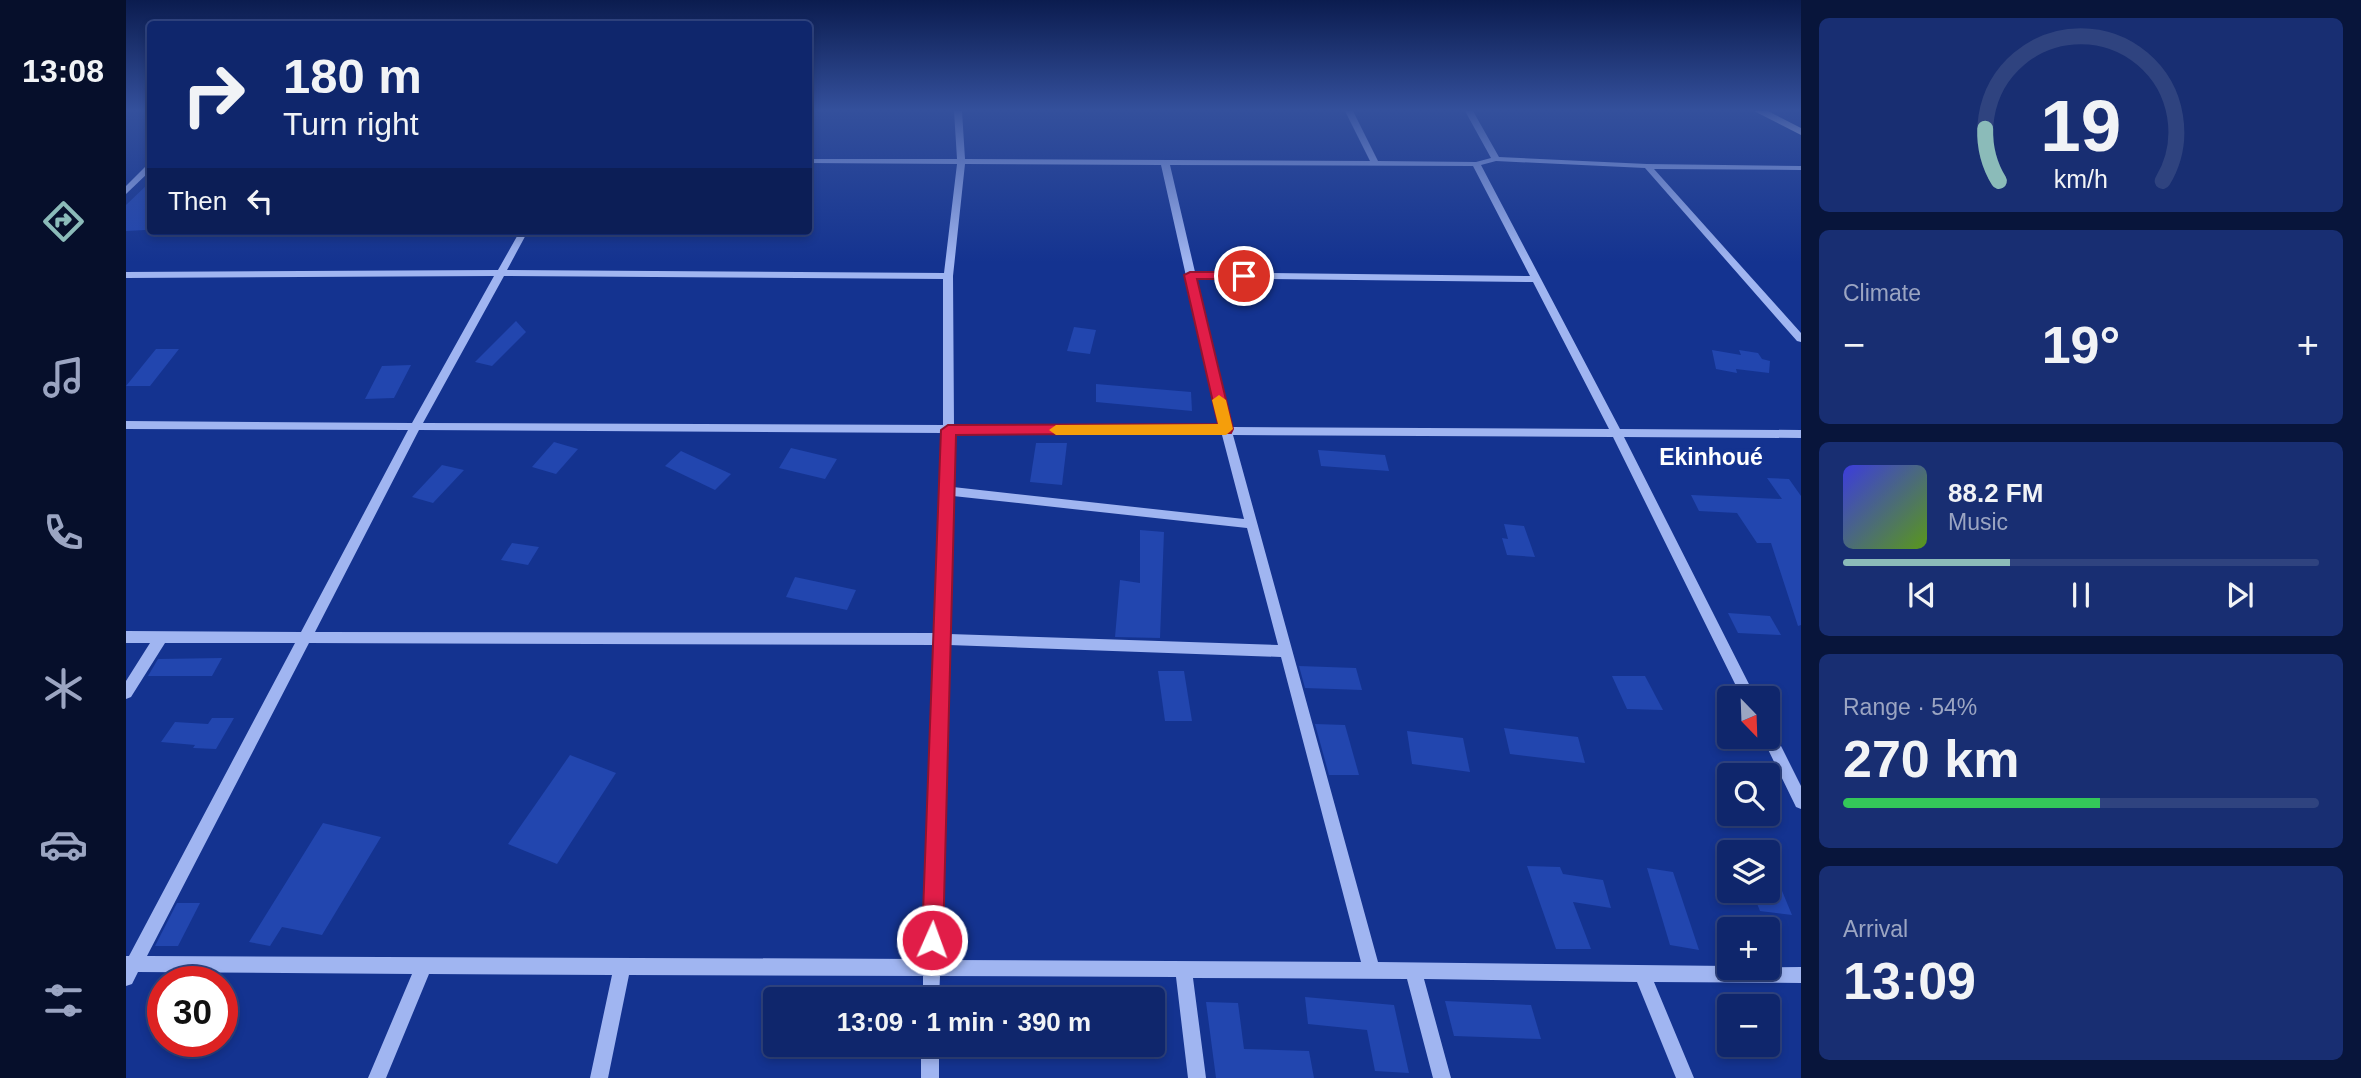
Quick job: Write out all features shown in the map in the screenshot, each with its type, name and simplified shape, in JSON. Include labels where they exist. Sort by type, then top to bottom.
[{"type":"street","points":[[855,161],[1476,164],[1487,161]]},
{"type":"street","points":[[1546,161],[1801,168]]},
{"type":"street","points":[[931,987],[948,430],[948,276],[961,162]]},
{"type":"street","points":[[1166,163],[1226,429],[1372,970]]},
{"type":"street","points":[[1476,164],[1743,686]]},
{"type":"street","points":[[1647,166],[1801,339]]},
{"type":"street","points":[[126,191],[147,170]]},
{"type":"street","points":[[522,235],[415,428],[128,969],[424,966],[1372,970],[1801,975]]},
{"type":"street","points":[[126,275],[948,276]]},
{"type":"street","points":[[1190,275],[1537,279]]},
{"type":"street","points":[[126,425],[1801,434]]},
{"type":"street","points":[[945,491],[1251,524]]},
{"type":"street","points":[[126,637],[940,639],[1286,651]]},
{"type":"street","points":[[126,692],[161,637]]},
{"type":"street","points":[[1775,749],[1801,802]]},
{"type":"street","points":[[377,1078],[424,966]]},
{"type":"street","points":[[599,1078],[622,967]]},
{"type":"street","points":[[1183,969],[1198,1078]]},
{"type":"street","points":[[1413,971],[1442,1078]]},
{"type":"street","points":[[1642,973],[1685,1078]]},
{"type":"street","points":[[930,1057],[930,1078]]},
{"type":"building","points":[[147,185],[145,230],[126,231],[126,205]]},
{"type":"building","points":[[516,321],[526,332],[492,366],[475,362]]},
{"type":"building","points":[[1074,327],[1096,330],[1090,354],[1067,351]]},
{"type":"building","points":[[156,349],[179,349],[150,386],[126,386]]},
{"type":"building","points":[[1712,350],[1741,355],[1739,350],[1758,353],[1762,359],[1770,361],[1769,373],[1736,369],[1737,373],[1716,369]]},
{"type":"building","points":[[411,365],[394,398],[365,399],[382,366]]},
{"type":"building","points":[[1096,384],[1191,392],[1192,411],[1096,402]]},
{"type":"building","points":[[554,442],[578,449],[556,474],[532,467]]},
{"type":"building","points":[[1036,443],[1067,443],[1062,485],[1030,482]]},
{"type":"building","points":[[791,448],[837,459],[825,479],[779,468]]},
{"type":"building","points":[[1318,450],[1385,455],[1389,471],[1321,466]]},
{"type":"building","points":[[681,451],[731,474],[715,490],[665,466]]},
{"type":"building","points":[[442,465],[464,470],[433,503],[412,497]]},
{"type":"building","points":[[1767,478],[1789,479],[1801,496],[1801,625],[1798,626],[1771,543],[1757,543],[1737,513],[1699,511],[1691,495],[1782,499]]},
{"type":"building","points":[[1504,524],[1524,526],[1535,557],[1507,555],[1502,538],[1508,539]]},
{"type":"building","points":[[1140,530],[1164,532],[1160,638],[1115,637],[1120,580],[1140,583]]},
{"type":"building","points":[[512,543],[539,547],[528,565],[501,560]]},
{"type":"building","points":[[795,577],[856,590],[847,610],[786,597]]},
{"type":"building","points":[[1728,613],[1770,616],[1781,635],[1738,633]]},
{"type":"building","points":[[222,658],[212,676],[148,676],[158,659]]},
{"type":"building","points":[[1299,666],[1356,668],[1362,690],[1305,688]]},
{"type":"building","points":[[1158,671],[1184,671],[1192,721],[1165,721]]},
{"type":"building","points":[[1612,676],[1645,676],[1663,710],[1627,709]]},
{"type":"building","points":[[212,718],[234,718],[216,749],[161,742],[175,722],[208,724]]},
{"type":"building","points":[[1315,724],[1345,725],[1359,775],[1329,775]]},
{"type":"building","points":[[1504,728],[1578,737],[1585,763],[1510,754]]},
{"type":"building","points":[[1407,731],[1463,738],[1470,772],[1412,764]]},
{"type":"building","points":[[570,755],[616,773],[557,864],[508,844]]},
{"type":"building","points":[[323,823],[381,837],[322,935],[282,927],[270,946],[249,942]]},
{"type":"building","points":[[1527,866],[1560,867],[1563,874],[1603,880],[1611,908],[1573,902],[1591,949],[1556,949]]},
{"type":"building","points":[[1647,868],[1673,872],[1699,950],[1670,945]]},
{"type":"building","points":[[1780,886],[1792,915],[1760,911],[1757,903],[1780,903]]},
{"type":"building","points":[[177,903],[200,903],[178,946],[155,946]]},
{"type":"building","points":[[1305,997],[1394,1005],[1409,1073],[1375,1071],[1367,1030],[1308,1024]]},
{"type":"building","points":[[1445,1001],[1531,1005],[1541,1039],[1454,1036]]},
{"type":"building","points":[[1206,1002],[1238,1003],[1244,1049],[1309,1051],[1314,1078],[1216,1078]]},
{"type":"slow traffic","points":[[1056,430],[1226,429],[1219,400]]},
{"type":"district","name":"Ekinhoué","points":[[1711,457]]},
{"type":"route","points":[[932,940],[948,430],[1226,429],[1190,275],[1244,276]]}]
